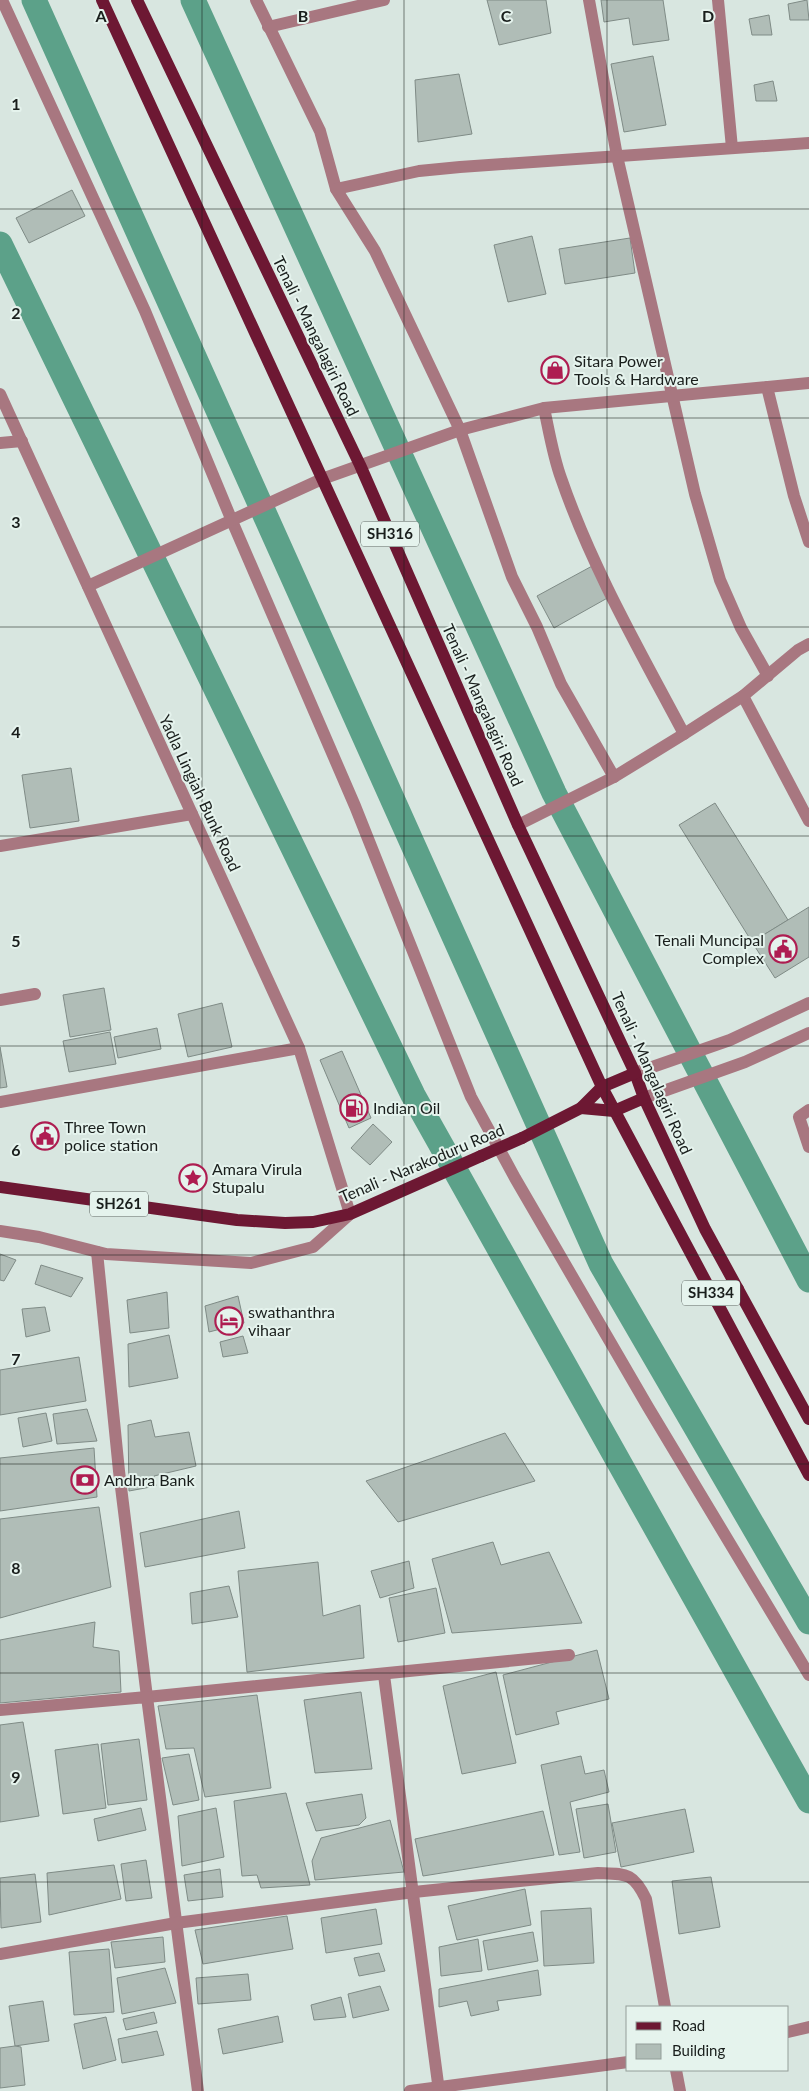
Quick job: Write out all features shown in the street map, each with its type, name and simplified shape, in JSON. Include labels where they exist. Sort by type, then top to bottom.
[{"type":"main road","name":"SH316","points":[[102,0],[322,480],[353,543],[486,840],[614,1111]]},
{"type":"main road","name":"Tenali - Mangalagiri Road","points":[[137,0],[360,465],[518,825],[635,1073],[644,1098],[705,1229],[809,1419]]},
{"type":"main road","points":[[582,1108],[602,1087],[635,1073]]},
{"type":"main road","points":[[582,1108],[614,1111],[644,1098]]},
{"type":"main road","name":"Tenali - Narakoduru Road","points":[[0,1187],[237,1220],[285,1223],[313,1222],[350,1214],[522,1138],[582,1108]]},
{"type":"main road","name":"SH334","points":[[614,1111],[809,1475]]},
{"type":"main road","points":[[715,1301],[738,1289]]},
{"type":"street","points":[[2,0],[145,310],[232,520],[355,806],[471,1097],[515,1178],[619,1356],[809,1675]]},
{"type":"street","points":[[256,0],[320,131],[336,189],[375,251],[460,430],[512,577],[537,627],[560,684],[614,777]]},
{"type":"street","points":[[268,27],[384,0]]},
{"type":"street","points":[[589,0],[617,156],[695,494],[720,580],[741,628],[768,676]]},
{"type":"street","points":[[718,0],[732,148]]},
{"type":"street","points":[[336,189],[419,171],[809,143]]},
{"type":"street","points":[[88,586],[298,490],[360,465],[460,430],[544,408],[809,383]]},
{"type":"street","points":[[766,387],[794,496],[809,542]]},
{"type":"street","name":"Yadla Lingiah Bunk Road","points":[[0,394],[299,1048],[350,1214]]},
{"type":"street","points":[[544,408],[561,477],[591,553],[601,576],[684,734]]},
{"type":"street","points":[[0,443],[22,442]]},
{"type":"street","points":[[518,825],[614,777],[684,734],[743,696],[798,650],[809,644]]},
{"type":"street","points":[[743,696],[809,821]]},
{"type":"street","points":[[0,846],[192,814]]},
{"type":"street","points":[[0,1000],[35,994]]},
{"type":"street","points":[[635,1073],[730,1040],[809,1003]]},
{"type":"street","points":[[644,1098],[745,1062],[809,1033]]},
{"type":"street","points":[[0,1102],[299,1048]]},
{"type":"street","points":[[809,1110],[799,1117],[809,1147]]},
{"type":"street","points":[[0,1231],[39,1237],[106,1254],[250,1263],[314,1247],[350,1214]]},
{"type":"street","points":[[97,1252],[119,1471],[198,2091]]},
{"type":"street","points":[[0,1710],[569,1655]]},
{"type":"street","points":[[384,1674],[414,1892],[438,2089]]},
{"type":"street","points":[[0,1954],[176,1923],[414,1892],[598,1872],[624,1874],[638,1883],[646,1899],[665,2006]]},
{"type":"street","points":[[789,2032],[809,2027]]},
{"type":"street","points":[[410,2091],[438,2089],[626,2062]]},
{"type":"street","points":[[676,2071],[680,2091]]},
{"type":"building","points":[[487,0],[546,0],[551,33],[499,45]]},
{"type":"building","points":[[601,0],[663,0],[669,40],[633,45],[629,18],[604,22]]},
{"type":"building","points":[[807,0],[809,20],[790,20],[788,4]]},
{"type":"building","points":[[769,15],[772,35],[752,35],[749,19]]},
{"type":"building","points":[[653,56],[666,125],[624,132],[611,64]]},
{"type":"building","points":[[459,74],[472,134],[418,142],[415,80]]},
{"type":"building","points":[[773,81],[777,101],[756,101],[754,85]]},
{"type":"building","points":[[72,190],[85,216],[29,243],[16,218]]},
{"type":"building","points":[[532,236],[546,294],[508,302],[494,245]]},
{"type":"building","points":[[630,238],[635,273],[565,284],[559,249]]},
{"type":"building","points":[[594,565],[611,596],[554,628],[537,596]]},
{"type":"building","points":[[71,768],[79,821],[30,828],[22,775]]},
{"type":"building","points":[[715,803],[788,920],[752,942],[679,825]]},
{"type":"building","name":"Tenali Muncipal Complex","points":[[809,907],[809,957],[775,978],[752,942]]},
{"type":"building","points":[[104,988],[111,1030],[70,1037],[63,995]]},
{"type":"building","points":[[222,1003],[232,1047],[188,1057],[178,1014]]},
{"type":"building","points":[[157,1028],[161,1049],[118,1058],[114,1037]]},
{"type":"building","points":[[110,1032],[116,1064],[69,1072],[63,1041]]},
{"type":"building","points":[[0,1047],[7,1087],[0,1088]]},
{"type":"building","points":[[342,1051],[371,1118],[349,1128],[320,1060]]},
{"type":"building","points":[[373,1124],[392,1142],[370,1165],[351,1148]]},
{"type":"building","points":[[0,1254],[16,1260],[4,1281],[0,1280]]},
{"type":"building","points":[[41,1265],[83,1278],[71,1297],[35,1284]]},
{"type":"building","points":[[167,1292],[169,1328],[130,1333],[127,1300]]},
{"type":"building","points":[[238,1296],[244,1323],[209,1332],[205,1306]]},
{"type":"building","points":[[45,1307],[50,1331],[26,1337],[22,1309]]},
{"type":"building","points":[[169,1335],[178,1378],[129,1387],[128,1344]]},
{"type":"building","points":[[243,1336],[248,1353],[223,1357],[220,1342]]},
{"type":"building","points":[[79,1357],[86,1401],[0,1415],[0,1370]]},
{"type":"building","points":[[87,1409],[97,1441],[57,1444],[53,1414]]},
{"type":"building","points":[[46,1413],[52,1441],[23,1447],[18,1418]]},
{"type":"building","points":[[151,1420],[155,1437],[189,1432],[196,1466],[154,1476],[156,1486],[129,1491],[128,1425]]},
{"type":"building","points":[[505,1433],[535,1481],[398,1522],[366,1481]]},
{"type":"building","points":[[94,1448],[97,1497],[0,1511],[0,1458]]},
{"type":"building","points":[[99,1507],[111,1587],[0,1618],[0,1519]]},
{"type":"building","points":[[239,1511],[245,1548],[145,1567],[140,1533]]},
{"type":"building","points":[[493,1542],[501,1565],[549,1552],[582,1623],[452,1633],[432,1559]]},
{"type":"building","points":[[409,1561],[414,1588],[380,1598],[371,1571]]},
{"type":"building","points":[[318,1562],[323,1616],[360,1605],[364,1658],[247,1672],[238,1571]]},
{"type":"building","points":[[229,1586],[238,1617],[192,1624],[190,1593]]},
{"type":"building","points":[[436,1588],[445,1633],[398,1642],[389,1598]]},
{"type":"building","points":[[95,1622],[93,1647],[119,1651],[121,1692],[0,1703],[0,1640]]},
{"type":"building","points":[[597,1650],[609,1699],[556,1712],[559,1724],[516,1735],[503,1675]]},
{"type":"building","points":[[496,1672],[516,1763],[462,1774],[443,1686]]},
{"type":"building","points":[[361,1692],[372,1769],[315,1773],[304,1700]]},
{"type":"building","points":[[257,1695],[271,1788],[205,1797],[194,1748],[166,1749],[158,1706]]},
{"type":"building","points":[[23,1722],[39,1816],[0,1822],[0,1725]]},
{"type":"building","points":[[139,1739],[147,1800],[108,1805],[101,1744]]},
{"type":"building","points":[[98,1744],[106,1808],[63,1814],[55,1750]]},
{"type":"building","points":[[189,1754],[199,1800],[173,1805],[162,1758]]},
{"type":"building","points":[[581,1756],[585,1774],[604,1770],[609,1792],[570,1802],[580,1852],[559,1855],[541,1765]]},
{"type":"building","points":[[286,1793],[310,1885],[261,1888],[257,1875],[242,1876],[234,1801]]},
{"type":"building","points":[[362,1794],[366,1818],[359,1825],[316,1831],[306,1803]]},
{"type":"building","points":[[608,1804],[616,1852],[584,1858],[576,1809]]},
{"type":"building","points":[[141,1808],[146,1830],[98,1841],[94,1819]]},
{"type":"building","points":[[216,1808],[224,1857],[182,1866],[178,1816]]},
{"type":"building","points":[[685,1809],[694,1852],[621,1867],[612,1823]]},
{"type":"building","points":[[543,1811],[554,1855],[423,1876],[415,1839]]},
{"type":"building","points":[[390,1820],[404,1872],[315,1880],[312,1861],[321,1838]]},
{"type":"building","points":[[146,1860],[152,1898],[126,1901],[121,1864]]},
{"type":"building","points":[[114,1865],[121,1899],[49,1915],[47,1873]]},
{"type":"building","points":[[220,1869],[223,1897],[188,1901],[184,1875]]},
{"type":"building","points":[[35,1874],[41,1922],[1,1928],[0,1878]]},
{"type":"building","points":[[711,1877],[720,1927],[679,1934],[672,1881]]},
{"type":"building","points":[[525,1889],[531,1925],[457,1940],[448,1906]]},
{"type":"building","points":[[591,1908],[594,1963],[544,1966],[541,1911]]},
{"type":"building","points":[[376,1909],[382,1944],[326,1953],[321,1918]]},
{"type":"building","points":[[287,1916],[293,1949],[203,1964],[195,1930]]},
{"type":"building","points":[[533,1932],[538,1961],[488,1970],[483,1941]]},
{"type":"building","points":[[163,1937],[165,1962],[115,1968],[111,1942]]},
{"type":"building","points":[[478,1939],[482,1971],[441,1976],[439,1947]]},
{"type":"building","points":[[109,1949],[114,2012],[74,2015],[69,1952]]},
{"type":"building","points":[[379,1953],[385,1971],[359,1976],[354,1958]]},
{"type":"building","points":[[165,1968],[176,2003],[122,2014],[117,1978]]},
{"type":"building","points":[[538,1970],[541,1995],[497,2001],[499,2010],[471,2016],[467,2001],[439,2007],[439,1989]]},
{"type":"building","points":[[248,1974],[251,2000],[198,2004],[196,1978]]},
{"type":"building","points":[[380,1986],[389,2010],[353,2018],[348,1994]]},
{"type":"building","points":[[341,1997],[346,2017],[314,2020],[311,2005]]},
{"type":"building","points":[[43,2001],[49,2041],[15,2046],[9,2006]]},
{"type":"building","points":[[154,2012],[157,2023],[126,2030],[123,2019]]},
{"type":"building","points":[[278,2016],[283,2042],[223,2054],[218,2029]]},
{"type":"building","points":[[106,2017],[116,2060],[83,2069],[74,2024]]},
{"type":"building","points":[[157,2031],[164,2055],[122,2063],[118,2039]]},
{"type":"building","points":[[21,2047],[25,2085],[0,2088],[0,2048]]},
{"type":"waterway","points":[[34,0],[601,1264],[809,1622]]},
{"type":"waterway","points":[[193,0],[554,793],[809,1280]]},
{"type":"waterway","points":[[0,244],[413,1095],[809,1801]]},
{"type":"place","name":"Sitara Power Tools & Hardware","points":[[555,370]]},
{"type":"place","name":"Tenali Muncipal Complex","points":[[783,949]]},
{"type":"place","name":"Indian Oil","points":[[354,1108]]},
{"type":"place","name":"Three Town police station","points":[[45,1136]]},
{"type":"place","name":"Amara Virula Stupalu","points":[[193,1178]]},
{"type":"place","name":"swathanthra vihaar","points":[[229,1321]]},
{"type":"place","name":"Andhra Bank","points":[[85,1480]]}]
